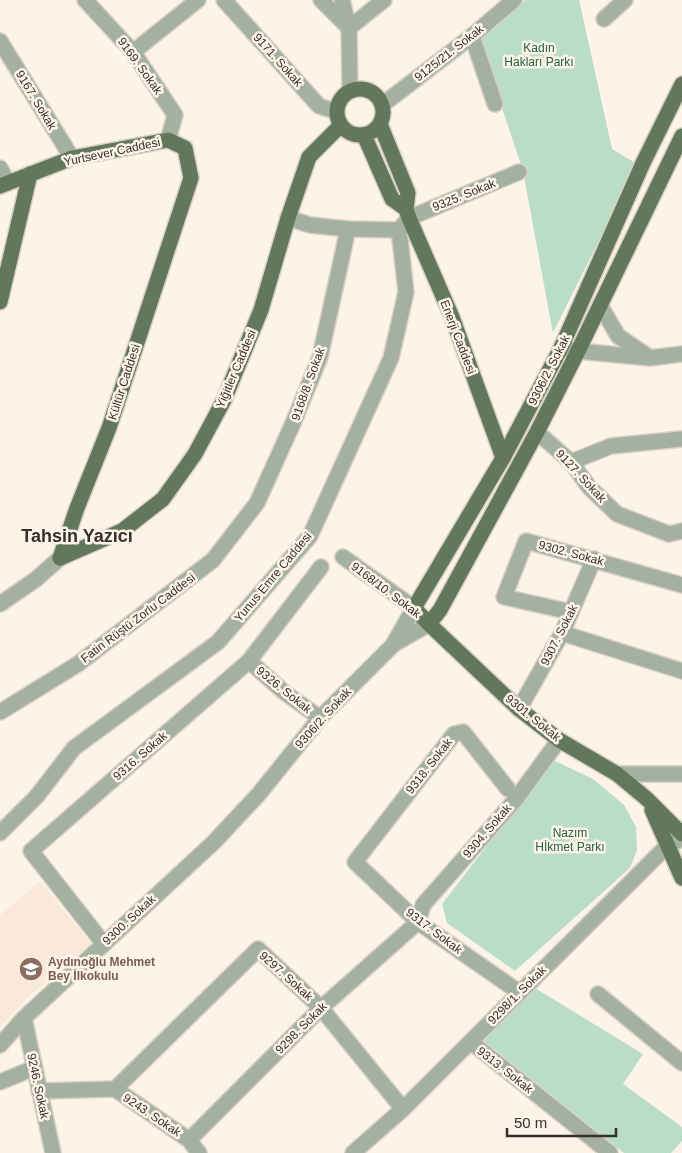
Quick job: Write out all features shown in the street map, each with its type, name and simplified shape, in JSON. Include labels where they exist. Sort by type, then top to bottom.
[{"type":"main road","name":"9306/2. Sokak","points":[[414,608],[503,458],[561,348],[643,163],[682,84]]},
{"type":"main road","points":[[357,89],[369,91],[375,94],[382,105],[380,124],[364,135],[345,130],[339,118],[338,106],[350,91],[357,89]]},
{"type":"main road","name":"Yiğitler Caddesi","points":[[60,558],[122,530],[149,510],[163,499],[195,454],[224,400],[261,310],[288,218],[309,157],[339,118]]},
{"type":"main road","points":[[380,124],[408,193],[408,213]]},
{"type":"main road","points":[[364,135],[392,199],[408,213]]},
{"type":"main road","name":"9306/2. Sokak","points":[[429,624],[440,610],[537,432],[682,136]]},
{"type":"main road","name":"Yurtsever Caddesi","points":[[4,185],[72,158],[168,140]]},
{"type":"main road","name":"Kültür Caddesi","points":[[60,558],[109,428],[191,178],[185,148],[168,140]]},
{"type":"main road","points":[[0,302],[30,174]]},
{"type":"main road","name":"Enerji Caddesi","points":[[408,213],[452,317],[503,458]]},
{"type":"main road","name":"9168/10. Sokak","points":[[414,608],[429,624]]},
{"type":"main road","name":"9301. Sokak","points":[[429,624],[519,709],[559,740],[616,774],[647,799],[682,834]]},
{"type":"main road","name":"9301. Sokak","points":[[647,799],[675,842],[682,878]]},
{"type":"street","name":"9169. Sokak","points":[[85,0],[132,52],[175,115],[168,140]]},
{"type":"street","points":[[132,52],[198,0]]},
{"type":"street","name":"9171. Sokak","points":[[224,0],[319,106],[339,118]]},
{"type":"street","points":[[321,0],[349,28]]},
{"type":"street","points":[[342,0],[349,28],[350,91]]},
{"type":"street","points":[[349,28],[384,0]]},
{"type":"street","name":"9125/21. Sokak","points":[[382,105],[472,36],[514,0]]},
{"type":"street","points":[[604,19],[626,0]]},
{"type":"street","points":[[472,36],[495,104]]},
{"type":"street","name":"9167. Sokak","points":[[0,41],[72,158]]},
{"type":"street","points":[[0,168],[4,185]]},
{"type":"street","name":"9325. Sokak","points":[[408,213],[519,172]]},
{"type":"street","points":[[288,218],[310,225],[348,229],[399,230],[408,213]]},
{"type":"street","name":"9168/8. Sokak","points":[[257,503],[320,357],[348,229]]},
{"type":"street","name":"Yunus Emre Caddesi","points":[[0,833],[37,796],[74,748],[218,642],[310,536],[391,358],[406,292],[399,230]]},
{"type":"street","points":[[600,305],[618,336],[650,358]]},
{"type":"street","points":[[561,348],[650,358],[682,354]]},
{"type":"street","name":"9127. Sokak","points":[[537,432],[571,462],[589,487],[617,514],[669,534],[682,531]]},
{"type":"street","points":[[571,462],[611,446],[682,439]]},
{"type":"street","name":"Fatin Rüştü Zorlu Caddesi","points":[[0,712],[78,664],[213,560],[257,503]]},
{"type":"street","name":"9302. Sokak","points":[[571,612],[504,597],[526,541],[682,584]]},
{"type":"street","name":"9168/10. Sokak","points":[[343,557],[414,608]]},
{"type":"street","name":"Kültür Caddesi","points":[[0,604],[35,580],[60,558]]},
{"type":"street","name":"9307. Sokak","points":[[519,709],[562,633],[594,559]]},
{"type":"street","name":"9316. Sokak","points":[[104,944],[30,851],[249,661],[321,567]]},
{"type":"street","name":"9306/2. Sokak","points":[[393,645],[414,608]]},
{"type":"street","name":"9306/2. Sokak","points":[[258,795],[320,718],[393,645],[429,624]]},
{"type":"street","points":[[562,633],[682,671]]},
{"type":"street","name":"9326. Sokak","points":[[249,661],[284,692],[320,718]]},
{"type":"street","name":"9318. Sokak","points":[[355,862],[454,734],[463,732],[508,789]]},
{"type":"street","name":"9304. Sokak","points":[[418,922],[423,905],[516,799],[559,740]]},
{"type":"street","points":[[616,774],[682,774]]},
{"type":"street","name":"9300. Sokak","points":[[0,1045],[24,1018],[214,842],[258,795]]},
{"type":"street","name":"9298/1. Sokak","points":[[353,1153],[403,1109],[520,992],[675,842]]},
{"type":"street","name":"9317. Sokak","points":[[355,862],[418,922],[520,992]]},
{"type":"street","name":"9298. Sokak","points":[[190,1140],[321,1008],[418,922]]},
{"type":"street","name":"9297. Sokak","points":[[115,1089],[258,949],[321,1008],[403,1109]]},
{"type":"street","points":[[598,994],[682,1064]]},
{"type":"street","name":"9246. Sokak","points":[[24,1018],[53,1153]]},
{"type":"street","name":"9313. Sokak","points":[[471,1042],[610,1153]]},
{"type":"street","points":[[0,1082],[34,1068]]},
{"type":"street","name":"9243. Sokak","points":[[39,1091],[115,1089],[190,1140],[199,1153]]},
{"type":"shaded area","name":"Aydınoğlu Mehmet Bey İlkokulu","points":[[40,881],[91,944],[31,994],[0,1027],[0,915]]},
{"type":"green space","name":"Kadın Hakları Parkı","points":[[525,0],[579,0],[612,149],[637,164],[553,333],[523,171],[479,38]]},
{"type":"green space","name":"Nazım Hİkmet Parkı","points":[[553,760],[593,779],[624,805],[636,827],[637,850],[630,868],[515,971],[447,923],[442,904]]},
{"type":"green space","points":[[535,988],[643,1054],[623,1084],[682,1127],[682,1141],[671,1153],[624,1153],[484,1041]]},
{"type":"place","name":"Aydınoğlu Mehmet Bey İlkokulu","points":[[31,969]]},
{"type":"district","name":"Tahsin Yazıcı","points":[[77,536]]}]
